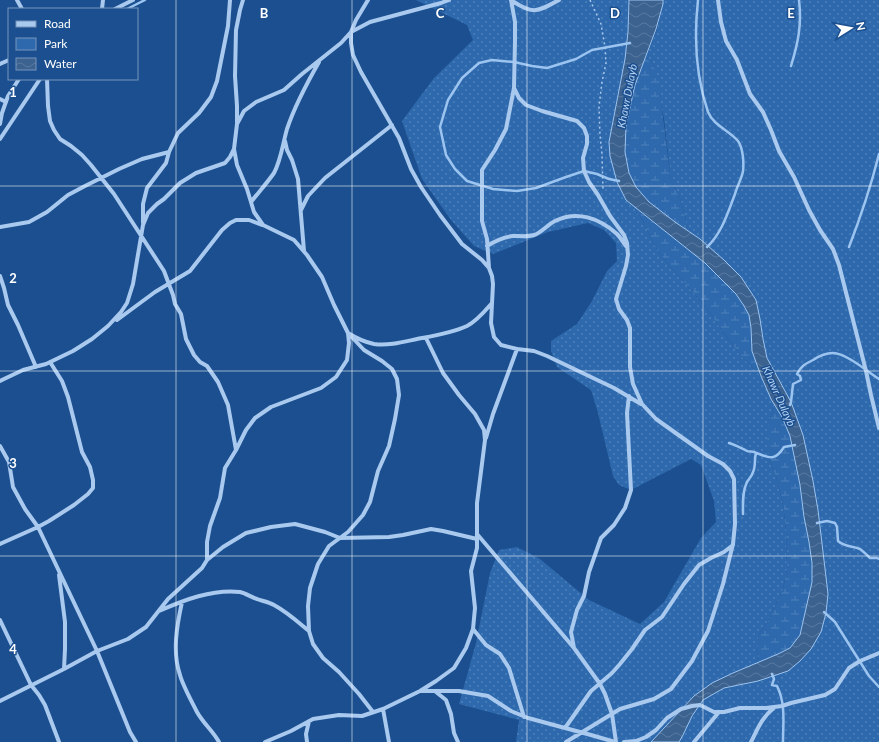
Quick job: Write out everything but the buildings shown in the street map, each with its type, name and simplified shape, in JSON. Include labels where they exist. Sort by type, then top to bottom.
[{"type":"street","points":[[117,8],[133,0]]},
{"type":"street","points":[[108,326],[127,303],[133,284],[143,225],[143,204],[147,188],[166,164],[169,152],[178,133],[199,113],[211,97],[228,26],[230,0]]},
{"type":"street","points":[[243,0],[236,30],[235,76],[237,106],[234,149],[237,165],[247,189],[254,212],[263,225]]},
{"type":"street","points":[[236,124],[244,111],[256,102],[284,90],[342,43],[351,32],[356,20],[368,0]]},
{"type":"street","points":[[351,32],[370,22],[449,0]]},
{"type":"street","points":[[511,0],[531,11],[543,9],[559,0]]},
{"type":"street","points":[[488,268],[487,239],[482,221],[482,170],[506,129],[514,88],[516,41],[515,22],[511,0]]},
{"type":"street","points":[[718,0],[721,22],[726,41],[737,60],[750,94],[764,112],[779,151],[794,176],[809,210],[820,230],[833,249],[839,265],[879,428]]},
{"type":"street","points":[[351,32],[353,55],[361,72],[399,138],[411,169],[421,187],[462,244],[482,260],[492,276],[494,284],[491,323],[494,337],[501,345],[517,349],[534,350],[629,396],[642,404],[656,419],[708,456],[723,464],[730,471],[734,479],[735,524],[733,544],[723,584],[708,631],[692,661],[671,689],[654,699],[620,709],[566,742]]},
{"type":"street","points":[[251,202],[274,173],[295,108],[308,80],[320,60]]},
{"type":"street","points":[[0,124],[8,96],[18,80]]},
{"type":"street","points":[[0,139],[39,80]]},
{"type":"street","points":[[47,80],[50,121],[54,130],[60,139],[82,155],[114,194],[164,271],[173,295],[174,304],[181,314],[186,339],[194,355],[200,362],[207,366],[218,382],[228,404],[236,450]]},
{"type":"street","points":[[514,88],[519,98],[526,105],[577,121],[584,128],[587,136],[587,144],[583,158],[584,171],[610,216],[624,234],[627,243],[628,255],[626,266],[616,299],[619,309],[627,320],[630,328],[630,367],[633,384],[642,404]]},
{"type":"street","points":[[0,99],[6,102]]},
{"type":"street","points":[[300,210],[308,196],[325,178],[392,125]]},
{"type":"street","points":[[284,140],[298,178],[304,251]]},
{"type":"street","points":[[143,225],[148,213],[180,183],[196,174],[225,163],[234,149]]},
{"type":"street","points":[[0,227],[29,222],[47,212],[68,195],[101,178],[142,160],[169,152]]},
{"type":"street","points":[[487,246],[497,240],[512,236],[534,235],[554,221],[574,216],[589,217],[602,223],[617,234],[627,248]]},
{"type":"street","points":[[0,381],[23,370],[46,364],[73,351],[92,339],[168,283],[190,271],[218,236],[230,223],[236,220],[249,220],[294,240],[304,251],[322,277],[348,333],[364,350],[392,369],[397,379],[399,395],[395,419],[389,446],[378,471],[370,502],[363,515],[348,532],[329,546],[318,564],[310,588],[308,606],[309,631],[313,644],[323,658],[344,677],[373,712]]},
{"type":"street","points":[[0,276],[8,304],[36,367]]},
{"type":"street","points":[[348,333],[361,341],[374,344],[391,344],[426,338],[457,330],[469,325],[492,303]]},
{"type":"street","points":[[207,560],[207,542],[210,526],[220,498],[226,468],[246,430],[255,418],[271,407],[321,388],[336,377],[347,360],[349,343],[348,333]]},
{"type":"street","points":[[426,338],[443,373],[475,414],[484,430],[485,440]]},
{"type":"street","points":[[265,742],[291,731],[313,719],[339,714],[362,716],[383,709],[420,691],[454,668],[466,648],[473,629],[475,608],[471,571],[477,548],[477,503],[485,440],[517,349]]},
{"type":"street","points":[[0,544],[38,527],[74,505],[93,488],[90,467],[82,452],[68,397],[62,381],[50,362]]},
{"type":"street","points":[[574,648],[571,632],[577,610],[584,596],[589,572],[601,538],[614,525],[625,508],[631,490],[627,413],[629,396]]},
{"type":"street","points":[[0,446],[9,462],[14,486],[24,509],[38,527],[97,651],[130,732],[136,742]]},
{"type":"street","points":[[0,701],[97,651],[128,639],[146,627],[168,599],[202,568],[207,560],[223,547],[246,533],[271,527],[295,524],[325,532],[340,538],[389,537],[431,529],[443,530],[477,539]]},
{"type":"street","points":[[420,691],[459,691],[488,696],[511,711],[524,717],[616,742],[612,714],[600,684],[574,648],[477,534]]},
{"type":"street","points":[[565,728],[591,691],[620,664],[645,630],[662,617],[684,584],[699,565],[724,552],[733,544]]},
{"type":"street","points":[[58,569],[65,622],[66,649],[64,669]]},
{"type":"street","points":[[159,611],[201,596],[224,591],[242,592],[273,605],[292,617],[309,631]]},
{"type":"street","points":[[182,602],[176,641],[176,657],[180,675],[198,713],[216,735],[219,742]]},
{"type":"street","points":[[0,620],[31,685],[45,705],[59,742]]},
{"type":"street","points":[[473,629],[486,645],[500,654],[509,668],[524,717]]},
{"type":"street","points":[[624,742],[636,741],[646,737],[656,730],[667,718],[681,709],[692,706],[700,705],[714,712],[718,712],[740,708],[766,708],[782,706],[825,695],[835,689],[849,668],[860,661],[879,653]]},
{"type":"street","points":[[436,691],[446,700],[458,742]]},
{"type":"street","points":[[751,742],[761,721],[775,707]]},
{"type":"street","points":[[383,709],[389,742]]},
{"type":"street","points":[[694,742],[718,712]]},
{"type":"street","points":[[307,742],[306,734],[309,721]]},
{"type":"path","points":[[590,0],[601,24],[606,47],[606,63],[599,107],[603,194]]},
{"type":"green space","points":[[416,0],[629,0],[625,59],[612,125],[610,156],[617,182],[626,200],[633,206],[643,221],[654,245],[670,267],[710,313],[742,357],[761,376],[775,405],[769,421],[769,458],[777,480],[783,505],[786,530],[787,569],[783,589],[770,618],[759,634],[757,663],[712,683],[694,696],[651,742],[516,742],[519,720],[459,704],[476,643],[490,573],[499,550],[517,547],[540,559],[589,600],[640,624],[664,602],[701,538],[716,522],[714,501],[701,465],[691,459],[631,490],[619,485],[613,476],[591,390],[557,367],[551,351],[551,341],[577,324],[592,301],[607,271],[617,261],[616,243],[604,230],[588,223],[548,232],[493,254],[474,246],[451,220],[422,179],[402,121],[434,78],[473,40],[467,25]]},
{"type":"green space","points":[[663,0],[879,0],[879,742],[679,742],[692,716],[703,700],[724,688],[758,681],[773,676],[828,594],[813,481],[778,377],[767,358],[756,300],[741,277],[700,239],[687,230],[680,198],[671,180],[664,119],[653,64],[646,57],[657,29]]},
{"type":"green space","points":[[646,57],[653,64],[659,86],[671,180],[680,198],[687,230],[647,200],[636,187],[630,176],[625,150],[626,124],[637,79]]},
{"type":"green space","points":[[633,206],[705,263],[736,294],[749,315],[752,351],[761,376],[742,357],[710,313],[670,267],[654,245],[643,221]]},
{"type":"green space","points":[[775,405],[790,436],[809,542],[812,563],[812,582],[800,635],[790,648],[757,663],[759,634],[770,618],[783,589],[787,569],[786,530],[783,505],[777,480],[769,458],[767,437],[769,421]]},
{"type":"water","name":"Khawr Dulayb","points":[[629,0],[663,0],[663,4],[656,29],[635,85],[626,126],[625,152],[629,173],[636,187],[649,202],[700,239],[724,260],[741,277],[756,300],[767,358],[791,402],[803,435],[818,510],[828,594],[826,613],[821,632],[811,649],[800,661],[788,671],[758,681],[724,688],[703,700],[692,716],[679,742],[651,742],[694,696],[712,683],[790,648],[800,635],[812,582],[812,563],[800,485],[790,436],[782,417],[771,399],[752,351],[749,315],[736,294],[705,263],[626,200],[617,182],[610,156],[609,142],[625,59]]},
{"type":"waterway","points":[[129,8],[145,0]]},
{"type":"waterway","points":[[698,0],[696,42],[704,99],[708,112],[714,121],[740,144],[743,164],[742,176],[724,222],[717,235],[707,247]]},
{"type":"waterway","points":[[791,66],[799,34],[799,0]]},
{"type":"waterway","points":[[619,181],[584,171],[536,188],[517,191],[493,189],[467,181],[455,169],[446,155],[440,127],[448,100],[462,78],[479,63],[492,60],[547,68],[576,59],[592,50],[630,43]]},
{"type":"waterway","points":[[849,247],[866,201],[879,154]]},
{"type":"waterway","name":"Khawr Dulayb","points":[[790,405],[793,384],[801,380],[800,376],[797,374],[800,369],[825,354],[833,353],[844,356],[857,363],[879,379]]},
{"type":"waterway","points":[[729,443],[767,457],[774,457],[784,447],[795,445]]},
{"type":"waterway","points":[[743,514],[744,490],[754,470],[756,453]]},
{"type":"waterway","points":[[817,523],[827,521],[835,523],[837,527],[838,541],[860,549],[870,558],[879,559]]},
{"type":"waterway","points":[[824,612],[835,622],[869,676],[879,687]]},
{"type":"waterway","points":[[772,674],[774,679],[772,685],[777,686],[782,700],[783,742]]}]
